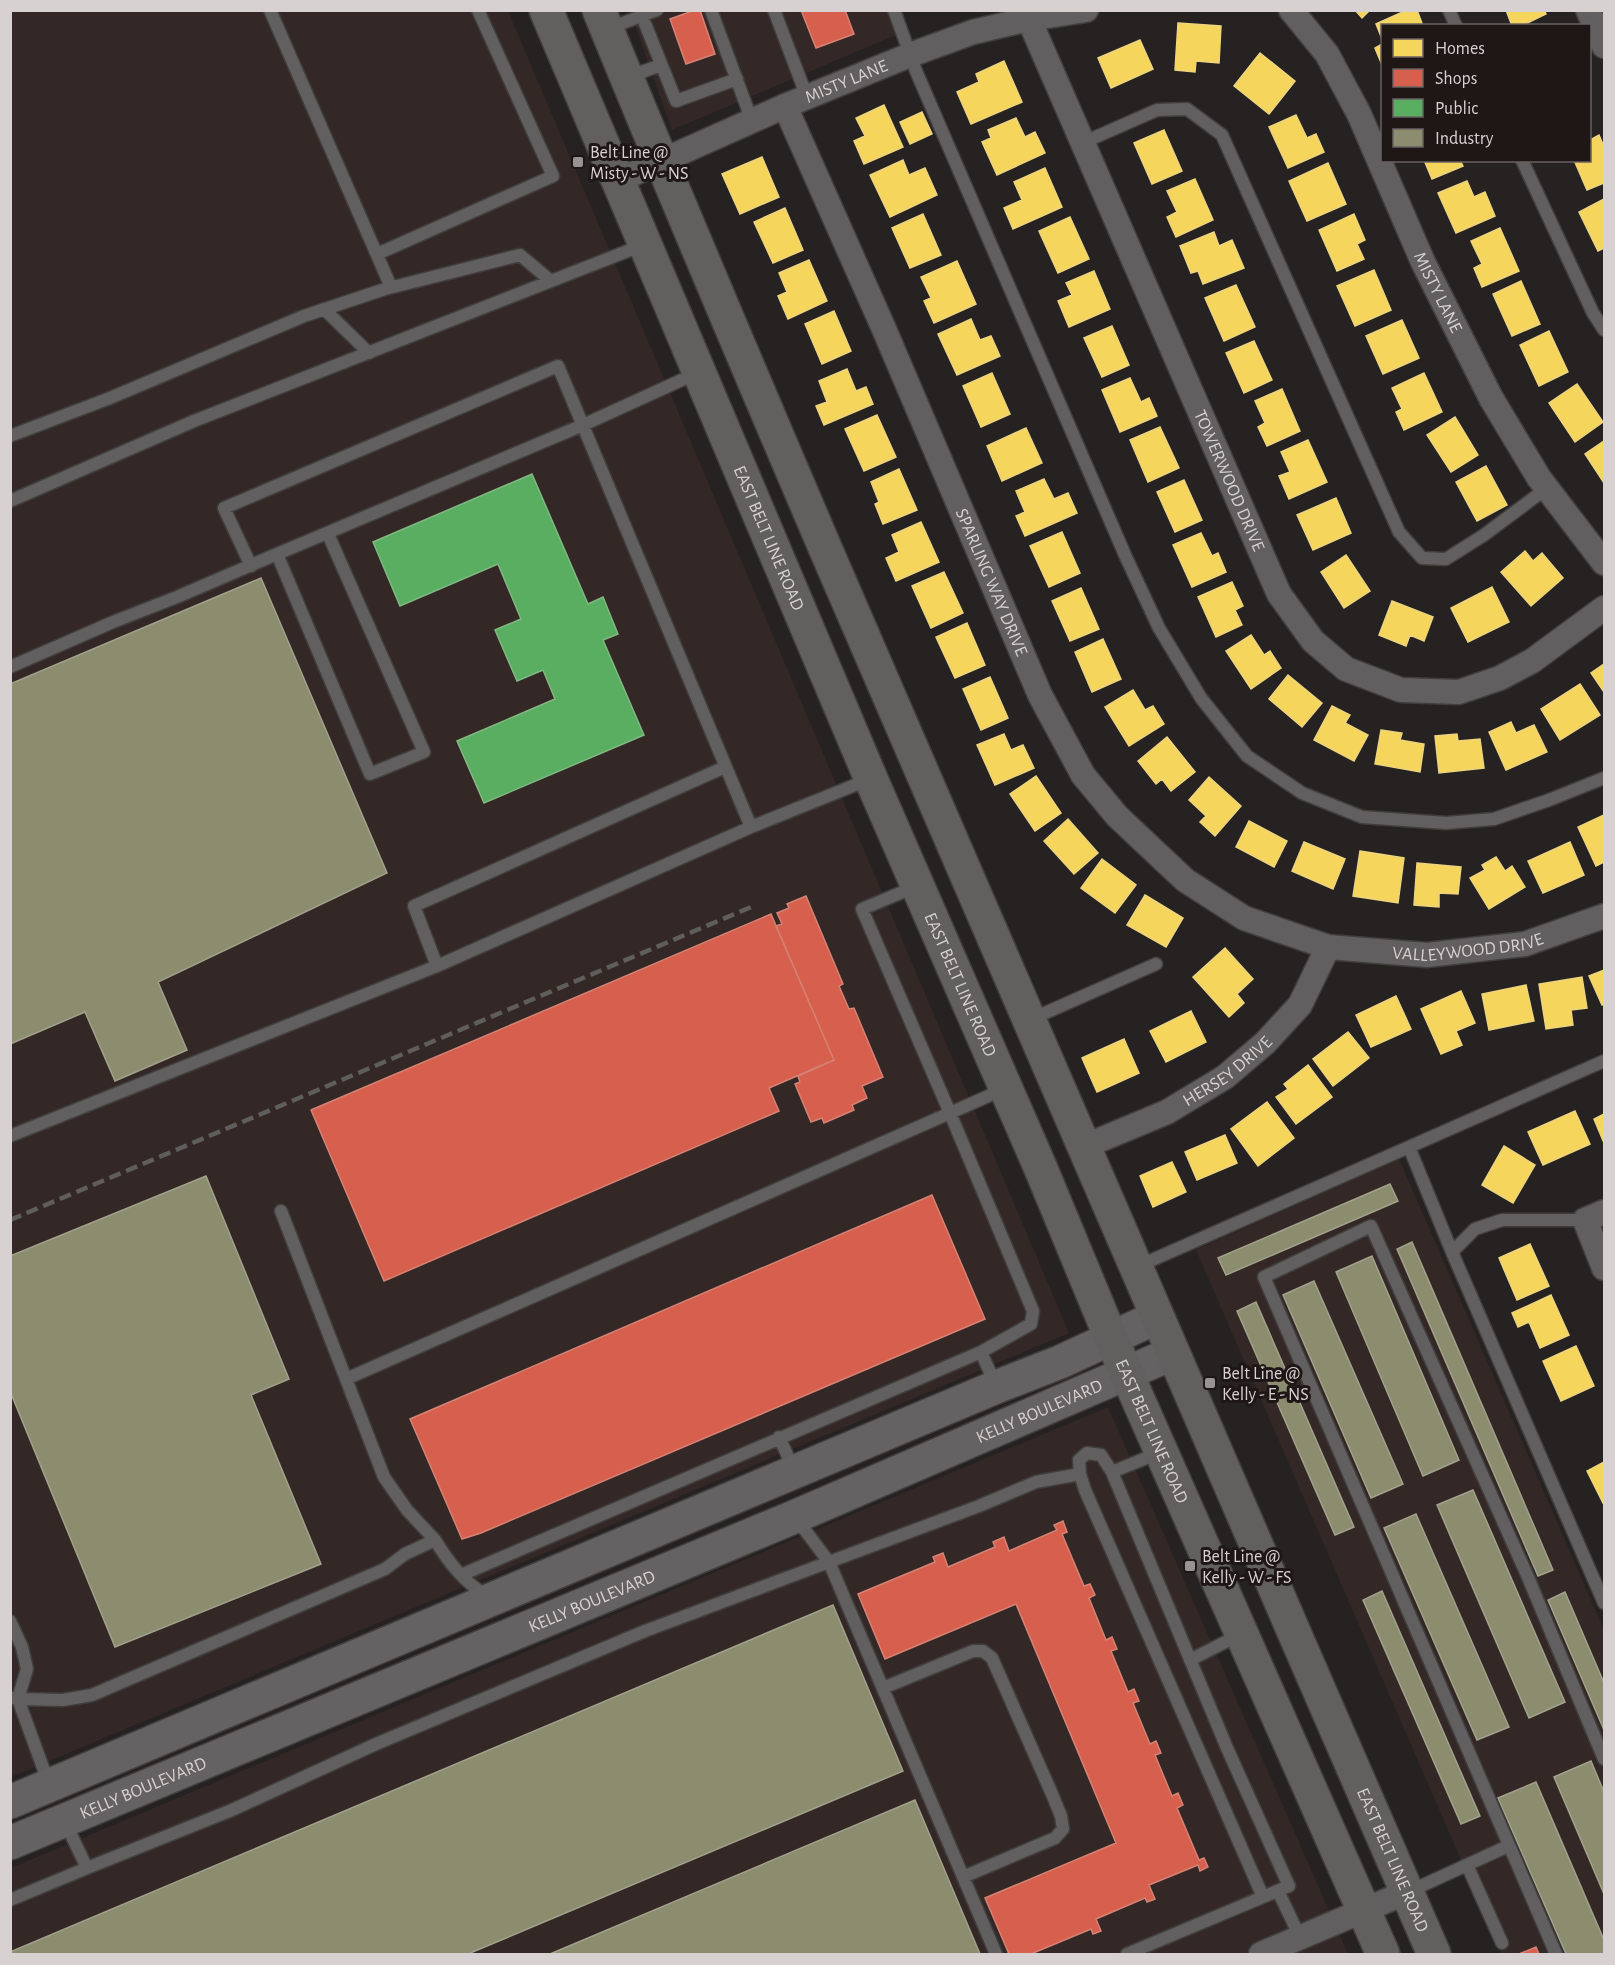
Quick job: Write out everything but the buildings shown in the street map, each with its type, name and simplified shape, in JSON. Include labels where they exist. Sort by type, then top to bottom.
[{"type":"main road","name":"EAST BELT LINE ROAD","points":[[546,10],[871,779],[1006,1088],[1111,1338],[1383,1954]]},
{"type":"main road","name":"EAST BELT LINE ROAD","points":[[603,20],[915,760],[1155,1318],[1434,1954]]},
{"type":"main road","points":[[871,779],[915,760]]},
{"type":"street","name":"MISTY LANE","points":[[617,181],[796,101],[973,32],[1027,15],[1086,10]]},
{"type":"street","name":"MISTY LANE","points":[[1291,10],[1327,54],[1359,114],[1418,251],[1491,398],[1547,488],[1605,563]]},
{"type":"street","points":[[1588,10],[1605,46]]},
{"type":"street","name":"TOWERWOOD DRIVE","points":[[1027,15],[1279,594],[1314,641],[1347,669],[1401,690],[1460,692],[1500,678],[1533,661],[1605,608]]},
{"type":"street","name":"SPARLING WAY DRIVE","points":[[796,101],[884,329],[1040,695],[1083,775],[1117,816],[1185,880],[1244,918],[1328,947]]},
{"type":"street","name":"VALLEYWOOD DRIVE","points":[[1328,947],[1438,954],[1525,944],[1605,916]]},
{"type":"street","name":"HERSEY DRIVE","points":[[1083,1147],[1167,1112],[1224,1077],[1265,1043],[1300,1005],[1328,947]]},
{"type":"street","points":[[1595,1216],[1605,1268]]},
{"type":"street","name":"KELLY BOULEVARD","points":[[10,1802],[1060,1362],[1155,1318]]},
{"type":"street","name":"KELLY BOULEVARD","points":[[10,1844],[794,1517],[1171,1354]]},
{"type":"street","points":[[787,1477],[794,1517]]},
{"type":"street","points":[[493,1600],[508,1636]]},
{"type":"street","points":[[50,1785],[65,1821]]},
{"type":"street","points":[[1261,1954],[1407,1892]]},
{"type":"lane","points":[[270,10],[391,287]]},
{"type":"lane","points":[[377,254],[553,176],[478,10]]},
{"type":"lane","points":[[603,20],[642,16],[657,10]]},
{"type":"lane","points":[[711,10],[752,121]]},
{"type":"lane","points":[[774,10],[796,101]]},
{"type":"lane","points":[[894,10],[910,55],[1125,555],[1159,628],[1200,698],[1247,756],[1302,793],[1362,817],[1446,823],[1494,819],[1605,778]]},
{"type":"lane","points":[[1449,10],[1455,24]]},
{"type":"lane","points":[[642,16],[676,100],[737,80]]},
{"type":"lane","points":[[627,78],[661,65]]},
{"type":"lane","points":[[1082,142],[1157,110],[1187,109],[1222,135],[1399,532],[1422,558],[1446,559],[1484,535],[1547,488]]},
{"type":"lane","points":[[1523,162],[1593,313],[1605,330]]},
{"type":"lane","points":[[10,501],[194,421],[644,245]]},
{"type":"lane","points":[[10,436],[110,398],[304,315],[391,287],[520,255],[552,281]]},
{"type":"lane","points":[[324,309],[369,353]]},
{"type":"lane","points":[[251,566],[224,508],[558,366],[751,827]]},
{"type":"lane","points":[[10,667],[328,534],[698,372]]},
{"type":"lane","points":[[278,554],[370,774],[424,752],[328,534]]},
{"type":"lane","points":[[437,966],[414,906],[725,767]]},
{"type":"lane","points":[[10,1136],[437,966],[751,827],[871,779]]},
{"type":"lane","points":[[461,1575],[981,1352],[1031,1324],[1033,1311],[862,909],[918,886]]},
{"type":"lane","points":[[1028,1020],[1156,964]]},
{"type":"lane","points":[[1134,1268],[1605,1061]]},
{"type":"lane","points":[[346,1379],[1006,1088]]},
{"type":"lane","points":[[1410,1147],[1452,1252],[1605,1603]]},
{"type":"lane","points":[[281,1211],[384,1477],[407,1510],[435,1540],[450,1563],[473,1588],[493,1600]]},
{"type":"lane","points":[[1452,1252],[1475,1229],[1502,1220],[1595,1216]]},
{"type":"lane","points":[[1556,1954],[1264,1276],[1371,1226],[1527,1575],[1605,1759]]},
{"type":"lane","points":[[981,1352],[996,1387]]},
{"type":"lane","points":[[779,1437],[787,1477]]},
{"type":"lane","points":[[1112,1472],[1162,1451]]},
{"type":"lane","points":[[1127,1954],[1278,1891],[1289,1886],[1190,1660],[1112,1472],[1101,1455],[1088,1453],[1079,1460],[1085,1490],[1263,1897]]},
{"type":"lane","points":[[10,1900],[232,1810],[375,1744],[634,1635],[979,1506],[1036,1482],[1080,1474]]},
{"type":"lane","points":[[794,1517],[829,1562],[996,1954]]},
{"type":"lane","points":[[14,1699],[63,1700],[92,1695],[385,1569],[405,1554],[435,1540]]},
{"type":"lane","points":[[10,1621],[27,1669],[14,1699],[50,1785]]},
{"type":"lane","points":[[1190,1660],[1242,1634]]},
{"type":"lane","points":[[883,1688],[973,1651],[983,1651],[992,1658],[1052,1794],[1063,1829],[1055,1838],[963,1878]]},
{"type":"lane","points":[[65,1821],[87,1868]]},
{"type":"lane","points":[[1407,1892],[1508,1846]]},
{"type":"lane","points":[[1467,1865],[1502,1943]]},
{"type":"lane","points":[[1278,1891],[1300,1937]]},
{"type":"shaded area","points":[[11,11],[508,11],[1069,1333],[11,1777]]},
{"type":"shaded area","points":[[630,11],[887,11],[896,35],[672,130]]},
{"type":"shaded area","points":[[1399,1159],[1604,1630],[1604,1954],[1502,1954],[1196,1250]]},
{"type":"shaded area","points":[[1108,1407],[1348,1954],[11,1954],[11,1868]]},
{"type":"railway","points":[[10,1220],[756,905]]},
{"type":"place","name":"Belt Line @ Misty - W - NS","points":[[578,162]]},
{"type":"place","name":"Belt Line @ Kelly - E - NS","points":[[1210,1383]]},
{"type":"place","name":"Belt Line @ Kelly - W - FS","points":[[1190,1566]]}]
